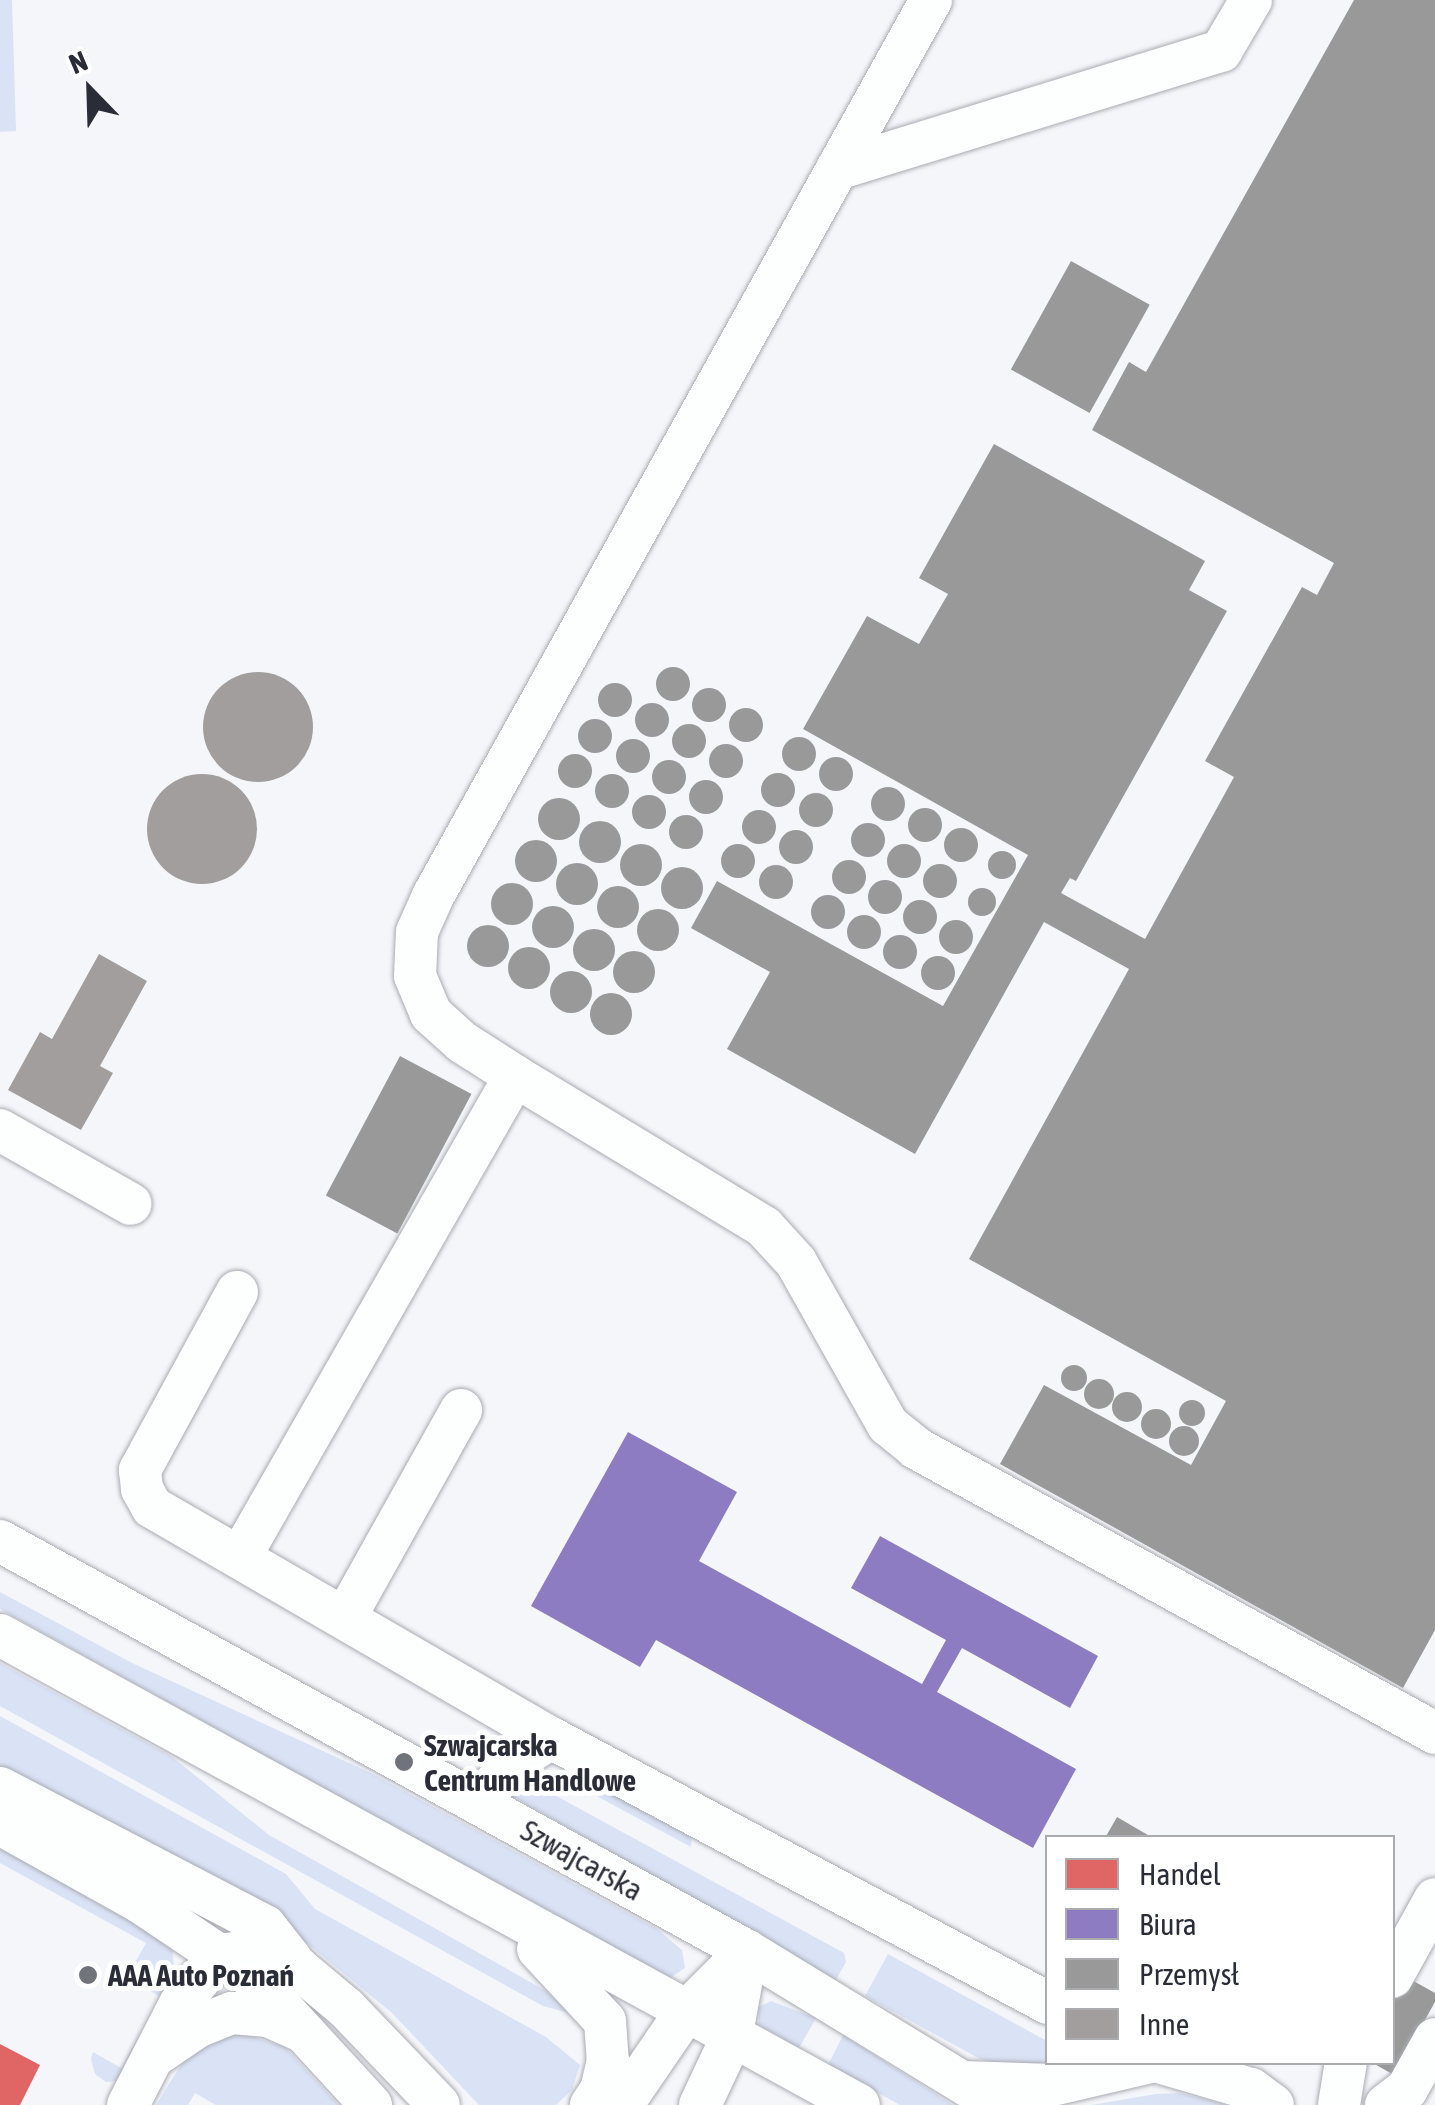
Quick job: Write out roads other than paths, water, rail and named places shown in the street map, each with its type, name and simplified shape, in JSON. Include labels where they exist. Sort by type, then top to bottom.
[{"type":"street","points":[[931,0],[442,878],[417,932],[415,976],[432,1014],[462,1042],[764,1227],[796,1262],[888,1425],[916,1448],[1435,1733]]},
{"type":"street","points":[[837,169],[1221,51],[1251,0]]},
{"type":"street","points":[[240,1557],[515,1076]]},
{"type":"street","points":[[0,1130],[131,1204]]},
{"type":"street","points":[[237,1292],[140,1470],[142,1489],[152,1507],[551,1738],[1045,2002]]},
{"type":"street","points":[[346,1616],[462,1410]]},
{"type":"street","name":"Szwajcarska","points":[[0,1540],[747,1951],[999,2105]]},
{"type":"street","points":[[0,1635],[731,2039],[859,2105]]},
{"type":"street","points":[[476,1802],[514,1762],[551,1738]]},
{"type":"street","points":[[0,1788],[265,1926],[297,1967]]},
{"type":"street","points":[[0,1824],[140,1902],[256,1980],[371,2105]]},
{"type":"street","points":[[1395,1971],[1435,1900]]},
{"type":"street","points":[[498,1911],[572,1980],[605,2021],[608,2060],[601,2090],[591,2105]]},
{"type":"street","points":[[128,2105],[180,2004],[219,1956],[265,1949],[297,1967],[346,2008],[439,2105]]},
{"type":"street","points":[[622,2105],[686,2014],[747,1951]]},
{"type":"street","points":[[700,2105],[731,2039],[747,1951]]},
{"type":"street","points":[[156,2055],[197,2027],[232,2013],[268,2016],[302,2031]]},
{"type":"street","points":[[1386,2105],[1407,2089],[1435,2039]]},
{"type":"street","points":[[962,2082],[1052,2085],[1137,2065]]},
{"type":"street","points":[[1168,2065],[1250,2089],[1273,2105]]},
{"type":"street","points":[[1339,2105],[1346,2065]]},
{"type":"street","points":[[804,2076],[840,2105]]},
{"type":"place","name":"Szwajcarska Centrum Handlowe","points":[[404,1762]]},
{"type":"place","name":"AAA Auto Poznań","points":[[88,1975]]}]
